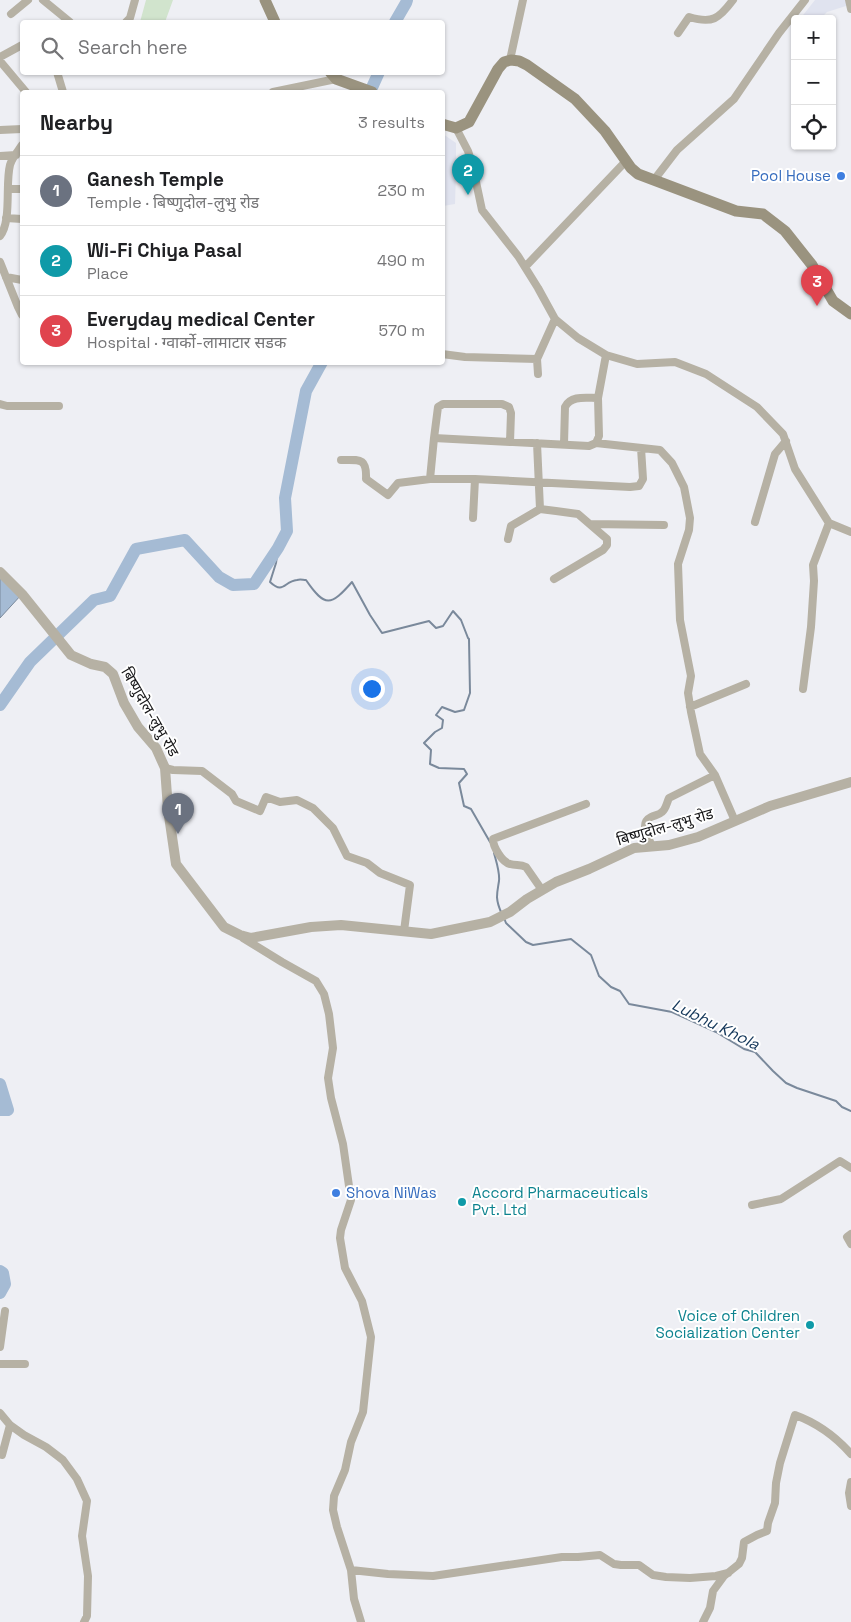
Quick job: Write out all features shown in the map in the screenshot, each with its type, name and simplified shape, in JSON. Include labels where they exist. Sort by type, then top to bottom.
[{"type":"main road","points":[[265,0],[274,20]]},
{"type":"main road","points":[[445,125],[456,128],[469,122],[498,68],[504,62],[510,60],[519,61],[575,99],[605,131],[631,168],[638,174],[736,211],[763,214],[785,231],[812,265],[834,301],[851,314]]},
{"type":"main road","points":[[333,76],[351,87],[364,90]]},
{"type":"street","points":[[11,14],[28,0]]},
{"type":"street","points":[[43,0],[65,20]]},
{"type":"street","points":[[128,20],[135,0]]},
{"type":"street","points":[[510,60],[523,0]]},
{"type":"street","points":[[678,34],[689,17],[702,21],[713,20],[722,14],[733,0]]},
{"type":"street","points":[[654,180],[678,150],[734,99],[779,33],[805,0]]},
{"type":"street","points":[[849,0],[851,9]]},
{"type":"street","points":[[20,46],[0,57],[0,61],[24,90]]},
{"type":"street","points":[[58,75],[62,90]]},
{"type":"street","points":[[280,90],[333,76]]},
{"type":"street","points":[[456,128],[472,163],[482,210],[525,267],[555,319],[578,338],[606,355],[638,364],[675,362],[706,374],[757,407],[783,434],[795,469],[829,522],[851,532]]},
{"type":"street","points":[[0,130],[20,129]]},
{"type":"street","points":[[0,236],[3,232],[6,218],[10,165],[20,148]]},
{"type":"street","points":[[0,156],[16,155]]},
{"type":"street","points":[[525,267],[626,161]]},
{"type":"street","points":[[8,189],[20,189]]},
{"type":"street","points":[[6,218],[20,219]]},
{"type":"street","points":[[0,262],[20,310]]},
{"type":"street","points":[[6,277],[20,280]]},
{"type":"street","points":[[538,374],[537,359],[555,319]]},
{"type":"street","points":[[445,354],[465,357],[537,359]]},
{"type":"street","points":[[596,443],[599,436],[598,398],[606,355]]},
{"type":"street","points":[[564,444],[565,407],[567,404],[575,399],[598,398]]},
{"type":"street","points":[[0,404],[7,406],[59,406]]},
{"type":"street","points":[[430,479],[438,407],[442,404],[502,404],[508,407],[511,412],[510,442]]},
{"type":"street","points":[[434,438],[589,446],[596,443],[660,450],[672,463],[684,487],[690,518],[690,530],[678,564],[680,620],[691,676],[688,693],[690,707],[700,754],[715,775],[735,821]]},
{"type":"street","points":[[755,522],[775,454],[786,441]]},
{"type":"street","points":[[537,443],[540,509]]},
{"type":"street","points":[[341,460],[359,460],[365,463],[367,469],[366,479],[388,495],[398,484],[430,479],[630,487],[639,486],[643,479],[641,448]]},
{"type":"street","points":[[474,518],[475,480]]},
{"type":"street","points":[[508,539],[511,526],[540,509],[578,514],[606,539],[607,546],[603,550],[554,579]]},
{"type":"street","points":[[803,689],[811,627],[813,565],[829,522]]},
{"type":"street","points":[[590,524],[664,525]]},
{"type":"street","name":"बिष्णुदोल-लुभु रोड","points":[[0,572],[71,654],[91,664],[104,667],[113,674],[124,703],[138,726],[156,748],[165,768],[168,809],[176,864],[224,927],[251,938],[312,927],[341,925],[431,934],[490,922],[510,912],[527,899],[556,882],[634,848],[669,845],[698,836],[770,806],[851,782]]},
{"type":"street","points":[[690,707],[746,684]]},
{"type":"street","points":[[165,768],[202,772],[232,794],[236,801],[260,811],[266,797],[280,802],[297,800],[313,808],[333,828],[346,856],[367,863],[380,873],[410,885],[404,930]]},
{"type":"street","points":[[652,846],[645,828],[645,822],[649,817],[662,813],[665,809],[665,804],[670,798],[715,775]]},
{"type":"street","points":[[542,890],[526,866],[511,865],[504,862],[493,843],[493,839],[586,804]]},
{"type":"street","points":[[240,935],[316,981],[324,994],[329,1014],[333,1048],[328,1078],[331,1098],[343,1144],[351,1200],[340,1238],[345,1268],[362,1301],[371,1337],[364,1412],[351,1442],[345,1470],[334,1496],[333,1510],[336,1527],[351,1570],[354,1599],[361,1622]]},
{"type":"street","points":[[752,1205],[781,1199],[840,1161],[851,1168]]},
{"type":"street","points":[[851,1234],[847,1237],[851,1244]]},
{"type":"street","points":[[0,1347],[5,1311]]},
{"type":"street","points":[[0,1364],[25,1364]]},
{"type":"street","points":[[0,1413],[10,1425],[63,1460],[78,1479],[88,1501],[82,1536],[88,1576],[87,1616],[84,1622]]},
{"type":"street","points":[[704,1622],[710,1608],[713,1592],[724,1576],[739,1564],[742,1558],[744,1542],[768,1531],[768,1523],[775,1503],[780,1463],[795,1415],[804,1418],[831,1434],[851,1454]]},
{"type":"street","points":[[2,1455],[10,1425]]},
{"type":"street","points":[[851,1482],[849,1493],[851,1506]]},
{"type":"street","points":[[351,1570],[432,1576],[562,1557],[596,1554],[604,1556],[618,1565],[639,1564],[653,1575],[666,1577],[699,1578],[728,1573]]},
{"type":"shaded area","points":[[815,0],[846,0],[846,6],[827,12],[824,15],[803,15]]},
{"type":"shaded area","points":[[445,135],[456,143],[455,204],[445,206]]},
{"type":"green space","points":[[146,0],[173,0],[166,20],[141,20]]},
{"type":"water","points":[[0,572],[22,594],[0,618]]},
{"type":"waterway","points":[[396,20],[407,0]]},
{"type":"waterway","points":[[371,90],[378,75]]},
{"type":"waterway","points":[[0,705],[30,662],[94,600],[110,596],[136,549],[185,540],[219,577],[233,585],[254,584],[287,531],[285,498],[306,391],[320,365]]},
{"type":"waterway","name":"Lubhu Khola","points":[[278,548],[270,582],[275,586],[281,587],[293,581],[306,580],[318,596],[328,600],[339,596],[352,582],[382,633],[429,621],[436,628],[443,626],[453,611],[461,620],[469,639],[470,693],[464,710],[455,712],[442,707],[436,715],[443,720],[442,728],[424,743],[431,750],[430,764],[439,768],[464,769],[467,774],[459,783],[464,806],[471,809],[490,842]]},
{"type":"waterway","name":"Lubhu Khola","points":[[494,853],[499,874],[497,896],[501,912]]},
{"type":"waterway","name":"Lubhu Khola","points":[[504,918],[506,923],[526,942],[533,945],[571,939],[591,955],[599,976],[611,987],[620,991],[629,1004],[672,1012],[716,1032],[744,1049],[755,1052],[786,1083],[836,1101],[842,1107],[851,1111]]},
{"type":"waterway","points":[[0,1084],[8,1110],[0,1110]]},
{"type":"waterway","points":[[0,1271],[3,1273],[5,1284],[0,1293]]},
{"type":"place","name":"Pool House","points":[[841,176]]},
{"type":"place","name":"Wi-Fi Chiya Pasal","points":[[468,195]]},
{"type":"place","name":"Everyday medical Center","points":[[817,306]]},
{"type":"place","name":"Ganesh Temple","points":[[178,834]]},
{"type":"place","name":"Shova NiWas","points":[[336,1193]]},
{"type":"place","name":"Accord Pharmaceuticals Pvt. Ltd","points":[[462,1202]]},
{"type":"place","name":"Voice of Children Socialization Center","points":[[810,1325]]}]
